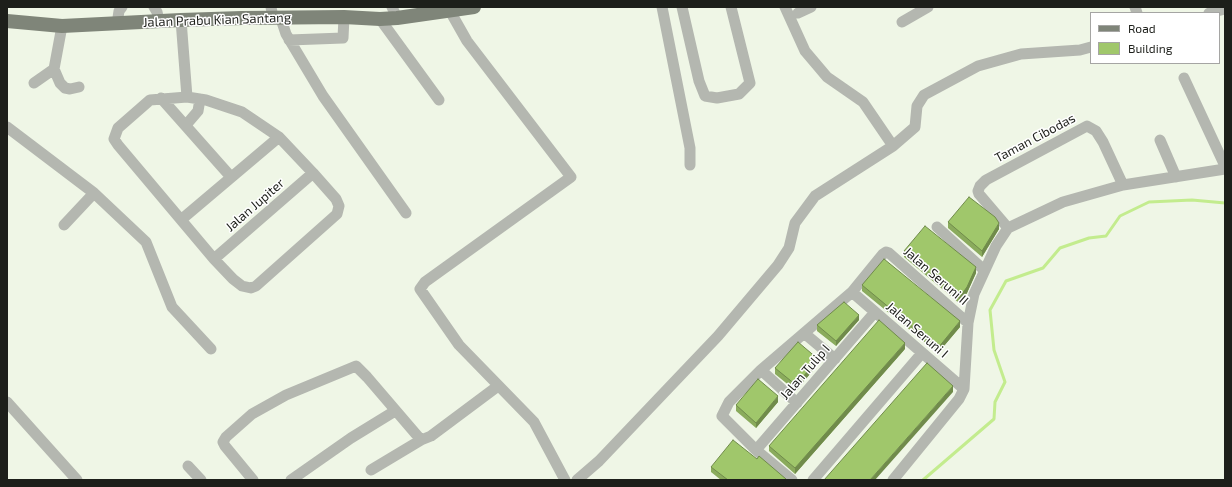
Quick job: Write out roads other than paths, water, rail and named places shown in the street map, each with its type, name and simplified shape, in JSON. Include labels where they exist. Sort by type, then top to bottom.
[{"type":"main road","name":"Jalan Prabu Kian Santang","points":[[7,20],[62,26],[275,15],[380,19],[395,13],[433,10],[450,11],[474,7]]},
{"type":"street","points":[[118,24],[122,7]]},
{"type":"street","points":[[154,7],[159,21]]},
{"type":"street","points":[[662,7],[690,148],[690,165]]},
{"type":"street","points":[[682,7],[699,80],[705,96],[717,98],[739,94],[750,84],[731,7]]},
{"type":"street","points":[[785,7],[805,51],[827,77],[863,102],[893,146]]},
{"type":"street","points":[[798,13],[811,7]]},
{"type":"street","points":[[902,22],[928,7]]},
{"type":"street","points":[[1213,12],[1225,9]]},
{"type":"street","points":[[450,11],[467,41],[571,177],[425,282],[420,289],[459,345],[534,422],[565,480]]},
{"type":"street","points":[[275,15],[323,96],[406,213]]},
{"type":"street","points":[[289,40],[343,38],[344,17]]},
{"type":"street","points":[[380,19],[439,100]]},
{"type":"street","points":[[181,20],[187,97]]},
{"type":"street","points":[[62,26],[54,69],[60,83],[65,88],[70,89],[79,87]]},
{"type":"street","points":[[577,480],[599,462],[723,331],[778,265],[789,248],[795,223],[815,196],[893,146],[915,127],[917,106],[924,95],[978,66],[1021,54],[1080,50],[1090,47]]},
{"type":"street","points":[[34,83],[54,69]]},
{"type":"street","points":[[1184,78],[1225,166]]},
{"type":"street","points":[[187,97],[200,99],[242,112],[278,137],[313,173],[336,198],[339,206],[337,214],[256,286],[247,288],[242,286],[214,259],[114,139],[118,128],[150,100],[161,98],[187,97]]},
{"type":"street","points":[[161,98],[231,176]]},
{"type":"street","points":[[186,125],[198,111],[200,99]]},
{"type":"street","name":"Taman Cibodas","points":[[1008,228],[979,194],[978,191],[980,186],[986,180],[1087,126],[1096,131],[1103,142],[1123,185]]},
{"type":"street","points":[[7,127],[94,193],[146,242],[172,307],[211,349]]},
{"type":"street","points":[[182,219],[278,137]]},
{"type":"street","points":[[1160,140],[1176,177]]},
{"type":"street","points":[[893,480],[959,398],[964,389],[968,323],[974,294],[996,246],[1008,228],[1063,202],[1123,185],[1225,169]]},
{"type":"street","name":"Jalan Jupiter","points":[[214,259],[313,173]]},
{"type":"street","points":[[64,225],[94,193]]},
{"type":"street","points":[[937,227],[984,270]]},
{"type":"street","name":"Jalan Seruni II","points":[[852,292],[884,252],[889,254],[968,323]]},
{"type":"street","points":[[792,480],[756,450],[722,416],[729,402],[762,370],[852,292]]},
{"type":"street","name":"Jalan Seruni I","points":[[852,292],[964,389]]},
{"type":"street","name":"Jalan Tulip I","points":[[756,450],[875,312]]},
{"type":"street","points":[[804,333],[835,359]]},
{"type":"street","points":[[813,480],[922,353]]},
{"type":"street","points":[[253,480],[225,446],[223,442],[226,437],[252,414],[286,395],[356,366],[421,440]]},
{"type":"street","points":[[762,370],[797,403]]},
{"type":"street","points":[[371,470],[421,440],[431,436],[498,386]]},
{"type":"street","points":[[7,402],[77,480]]},
{"type":"street","points":[[291,480],[351,438],[395,411]]},
{"type":"street","points":[[188,466],[201,480]]},
{"type":"waterway","points":[[923,480],[994,419],[995,402],[1005,382],[994,350],[990,310],[1006,281],[1043,268],[1060,248],[1089,238],[1106,236],[1120,216],[1149,202],[1192,200],[1225,203]]}]
